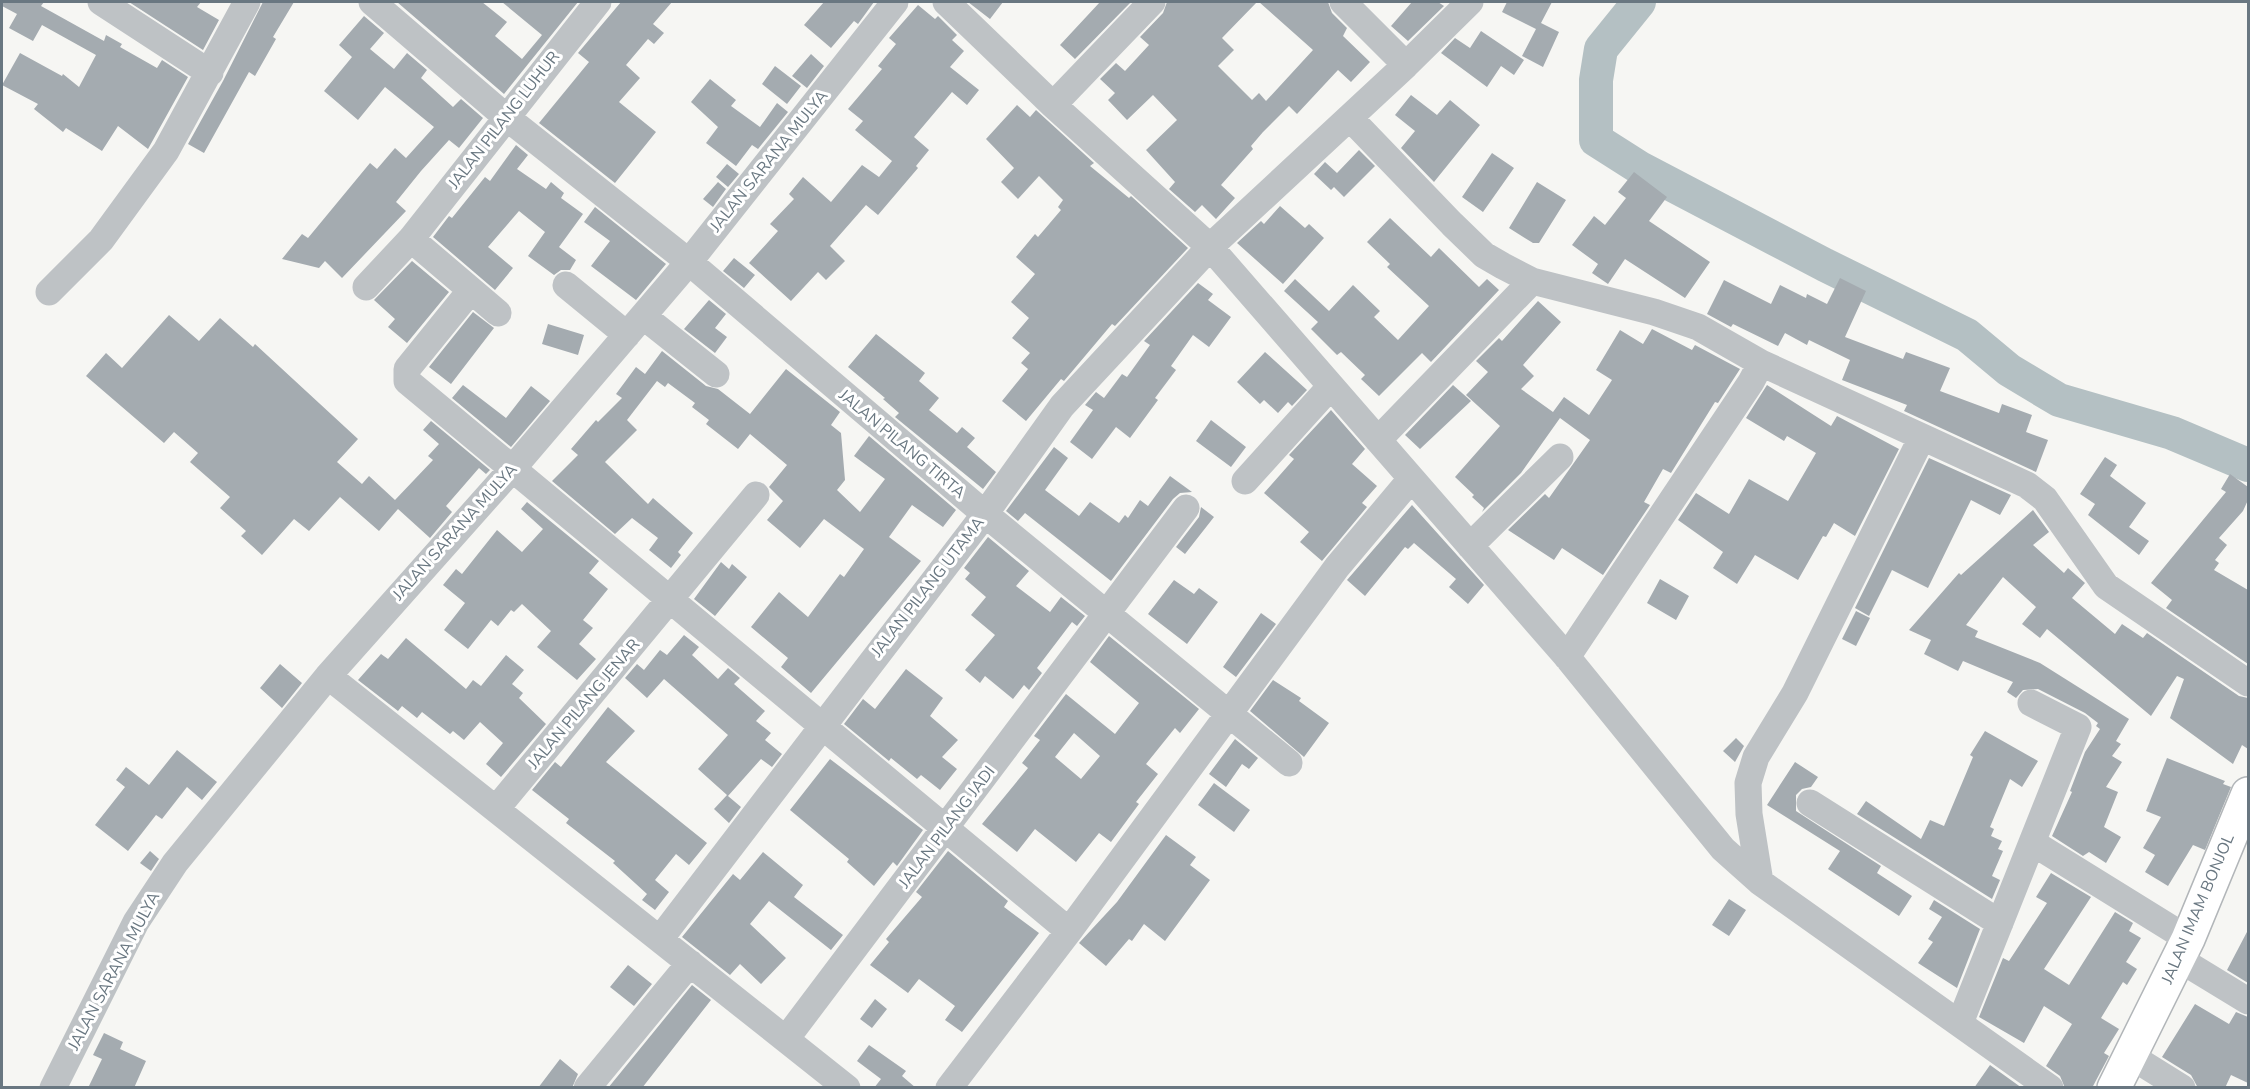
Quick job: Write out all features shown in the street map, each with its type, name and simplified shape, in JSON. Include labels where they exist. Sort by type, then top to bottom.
[{"type":"main road","name":"JALAN IMAM BONJOL","points":[[2114,1088],[2184,949],[2248,794]]},
{"type":"street","points":[[101,2],[210,73]]},
{"type":"street","points":[[49,292],[101,240],[166,151],[247,2]]},
{"type":"street","name":"JALAN PILANG TIRTA","points":[[372,2],[506,117],[689,262],[985,514],[1289,763]]},
{"type":"street","name":"JALAN PILANG LUHUR","points":[[366,287],[411,239],[598,2]]},
{"type":"street","name":"JALAN SARANA MULYA","points":[[53,1088],[136,922],[162,880],[328,676],[513,468],[689,262],[895,2]]},
{"type":"street","points":[[946,2],[1053,105],[1210,248],[1567,657],[1723,849],[1760,882],[2050,1088]]},
{"type":"street","points":[[1053,105],[1152,2]]},
{"type":"street","points":[[1343,2],[1406,65]]},
{"type":"street","name":"JALAN PILANG UTAMA","points":[[660,939],[985,514],[1062,406],[1210,248],[1470,2]]},
{"type":"street","points":[[1350,118],[1485,255],[1532,281],[1675,318],[1698,327],[1761,363],[2033,489],[2045,499],[2106,586],[2248,683]]},
{"type":"street","points":[[411,239],[498,313]]},
{"type":"street","points":[[1378,440],[1532,281]]},
{"type":"street","points":[[566,285],[716,374]]},
{"type":"street","points":[[471,290],[407,369],[405,378],[1069,931]]},
{"type":"street","points":[[1567,657],[1751,382],[1761,363]]},
{"type":"street","points":[[1245,481],[1331,387]]},
{"type":"street","points":[[1760,882],[1749,814],[1748,783],[1756,757],[1795,693],[1922,437]]},
{"type":"street","points":[[1470,546],[1560,457]]},
{"type":"street","points":[[949,1088],[1069,931],[1337,567],[1411,479]]},
{"type":"street","name":"JALAN PILANG JENAR","points":[[496,810],[756,495]]},
{"type":"street","name":"JALAN PILANG JADI","points":[[786,1039],[1186,508]]},
{"type":"street","points":[[328,676],[848,1088]]},
{"type":"street","points":[[1960,1023],[2078,728],[2073,722],[2031,703]]},
{"type":"street","points":[[1810,803],[2000,923]]},
{"type":"street","points":[[2032,843],[2184,949],[2248,1001]]},
{"type":"street","points":[[587,1088],[690,963]]},
{"type":"street","points":[[2129,1055],[2182,1088]]},
{"type":"building","points":[[2,2],[44,2],[41,6],[104,41],[106,35],[122,44],[120,47],[157,68],[162,60],[188,77],[148,149],[118,126],[102,151],[66,128],[63,132],[34,109],[38,104],[2,85],[20,53],[62,76],[63,74],[79,87],[96,55],[42,25],[33,41],[9,28],[17,14],[2,6]]},
{"type":"building","points":[[129,2],[201,2],[197,7],[219,20],[203,50]]},
{"type":"building","points":[[263,2],[294,2],[273,37],[276,39],[255,76],[249,72],[204,153],[188,144]]},
{"type":"building","points":[[397,2],[482,2],[507,22],[495,36],[522,59],[542,35],[502,2],[578,2],[504,94]]},
{"type":"building","points":[[621,2],[672,2],[653,24],[664,33],[654,44],[648,39],[626,65],[640,78],[619,102],[656,132],[615,183],[539,123],[589,62],[578,53]]},
{"type":"building","points":[[824,2],[874,2],[858,24],[854,21],[831,48],[804,25]]},
{"type":"building","points":[[968,2],[1003,2],[990,19]]},
{"type":"building","points":[[1100,2],[1131,2],[1075,59],[1060,45]]},
{"type":"building","points":[[1167,2],[1257,2],[1222,38],[1234,50],[1218,66],[1252,100],[1259,93],[1266,101],[1313,50],[1259,2],[1328,2],[1332,13],[1347,28],[1343,36],[1370,62],[1351,82],[1338,70],[1297,114],[1289,106],[1263,132],[1251,146],[1253,149],[1221,185],[1235,198],[1216,219],[1202,205],[1195,212],[1169,189],[1175,182],[1146,150],[1177,120],[1153,95],[1127,120],[1108,100],[1115,93],[1100,79],[1116,63],[1125,71],[1149,45],[1140,37],[1163,13]]},
{"type":"building","points":[[1412,2],[1438,2],[1444,6],[1408,41],[1391,26]]},
{"type":"building","points":[[1507,2],[1552,2],[1541,23],[1559,32],[1543,67],[1522,56],[1536,29],[1502,12]]},
{"type":"building","points":[[918,5],[935,19],[938,16],[957,35],[952,40],[964,51],[950,67],[979,90],[967,105],[952,92],[914,137],[929,150],[916,166],[918,168],[878,215],[866,205],[830,246],[845,261],[826,280],[818,272],[791,301],[749,263],[778,231],[770,224],[794,199],[789,194],[803,177],[831,202],[862,165],[879,177],[892,161],[855,130],[863,121],[848,109],[882,69],[878,66],[896,44],[889,38]]},
{"type":"building","points":[[364,16],[384,33],[370,49],[394,69],[407,53],[427,70],[421,78],[453,107],[461,99],[483,118],[459,148],[449,140],[421,171],[396,202],[406,211],[342,278],[325,261],[319,268],[282,259],[302,234],[308,238],[370,163],[377,169],[395,148],[406,158],[434,127],[385,87],[358,120],[324,91],[352,57],[339,45]]},
{"type":"building","points":[[1481,31],[1524,60],[1514,75],[1501,66],[1487,87],[1441,53],[1455,38],[1470,48]]},
{"type":"building","points":[[811,54],[824,66],[807,88],[792,76]]},
{"type":"building","points":[[775,66],[801,86],[787,104],[762,84]]},
{"type":"building","points":[[710,79],[736,100],[731,106],[760,127],[777,103],[788,112],[758,149],[752,145],[736,166],[706,143],[718,127],[691,102]]},
{"type":"building","points":[[1411,95],[1437,115],[1450,100],[1480,125],[1434,182],[1401,148],[1415,131],[1395,115]]},
{"type":"building","points":[[1017,105],[1030,117],[1036,110],[1094,163],[1090,166],[1129,198],[1131,196],[1188,248],[1115,326],[1112,324],[1064,381],[1061,379],[1026,421],[1002,401],[1028,369],[1021,363],[1030,353],[1012,338],[1029,318],[1011,302],[1035,274],[1016,257],[1035,234],[1038,237],[1061,210],[1058,207],[1063,200],[1039,176],[1018,199],[1001,182],[1014,168],[986,139]]},
{"type":"building","points":[[516,145],[528,155],[517,169],[546,189],[551,182],[564,193],[561,198],[583,214],[559,247],[576,260],[570,270],[561,270],[554,275],[528,256],[545,232],[519,211],[488,247],[513,268],[495,290],[433,237],[449,216],[452,218],[485,177],[490,181]]},
{"type":"building","points":[[1359,150],[1375,166],[1344,197],[1334,187],[1331,190],[1314,174],[1325,162],[1337,173]]},
{"type":"building","points":[[1492,153],[1514,168],[1483,212],[1462,197]]},
{"type":"building","points":[[727,164],[739,174],[728,187],[716,177]]},
{"type":"building","points":[[1634,172],[1667,197],[1649,221],[1710,262],[1685,298],[1625,259],[1608,284],[1592,273],[1598,264],[1572,245],[1594,216],[1605,225],[1626,198],[1618,192]]},
{"type":"building","points":[[718,182],[726,189],[713,207],[703,199]]},
{"type":"building","points":[[1537,182],[1566,200],[1539,243],[1533,243],[1509,228]]},
{"type":"building","points":[[1280,206],[1305,228],[1309,224],[1324,238],[1283,284],[1237,243],[1261,221],[1264,224]]},
{"type":"building","points":[[595,207],[666,264],[636,300],[591,266],[610,241],[584,222]]},
{"type":"building","points":[[1390,218],[1431,257],[1439,248],[1479,287],[1487,279],[1499,290],[1431,362],[1422,353],[1379,396],[1361,379],[1365,375],[1341,352],[1337,355],[1311,329],[1318,322],[1284,291],[1295,279],[1329,311],[1353,285],[1380,311],[1374,317],[1398,340],[1429,306],[1387,267],[1390,264],[1367,242]]},
{"type":"building","points":[[734,258],[755,275],[744,288],[723,271]]},
{"type":"building","points":[[412,261],[449,292],[407,343],[388,327],[395,319],[374,300]]},
{"type":"building","points":[[1840,278],[1866,291],[1845,337],[1903,359],[1906,352],[1950,368],[1940,391],[1999,413],[2002,404],[2032,415],[2026,432],[2048,440],[2036,472],[1904,411],[1907,405],[1842,380],[1850,360],[1809,340],[1807,345],[1785,333],[1778,346],[1733,324],[1731,327],[1707,314],[1724,280],[1771,304],[1780,285],[1806,298],[1807,294],[1827,304]]},
{"type":"building","points":[[1198,283],[1213,294],[1208,300],[1231,317],[1209,347],[1193,335],[1171,366],[1176,370],[1155,398],[1158,400],[1130,438],[1116,427],[1092,459],[1070,442],[1093,410],[1085,405],[1096,392],[1104,398],[1122,374],[1127,377],[1150,345],[1144,341]]},
{"type":"building","points":[[709,300],[726,314],[715,328],[727,337],[715,353],[684,329]]},
{"type":"building","points":[[1538,301],[1561,322],[1523,365],[1534,376],[1521,389],[1553,412],[1564,397],[1589,415],[1612,380],[1596,370],[1620,330],[1643,344],[1652,329],[1692,350],[1695,345],[1740,369],[1718,403],[1715,402],[1671,473],[1663,469],[1644,502],[1650,505],[1603,575],[1562,548],[1554,560],[1508,530],[1545,494],[1549,498],[1590,440],[1560,418],[1521,473],[1482,512],[1484,508],[1472,497],[1474,495],[1455,477],[1500,426],[1466,395],[1488,372],[1476,361],[1499,338],[1502,341]]},
{"type":"building","points":[[473,312],[494,328],[451,384],[429,367]]},
{"type":"building","points":[[169,315],[199,341],[220,318],[253,347],[255,344],[358,439],[337,462],[362,484],[369,476],[395,500],[433,460],[428,456],[439,444],[423,430],[431,421],[490,470],[486,474],[479,468],[446,506],[452,512],[430,538],[398,509],[379,531],[340,497],[309,531],[294,519],[262,555],[241,536],[246,531],[220,508],[230,497],[190,462],[198,453],[174,432],[164,443],[86,376],[106,353],[122,368]]},
{"type":"building","points":[[548,324],[584,335],[578,355],[542,344]]},
{"type":"building","points":[[876,334],[925,373],[919,381],[939,398],[929,410],[957,433],[962,427],[975,438],[967,447],[996,472],[983,489],[895,417],[899,413],[883,399],[885,398],[848,367]]},
{"type":"building","points":[[662,351],[706,386],[718,389],[750,414],[786,369],[840,412],[831,425],[841,433],[845,480],[837,490],[860,512],[885,479],[854,456],[869,436],[956,510],[943,527],[912,505],[889,537],[921,561],[811,693],[781,667],[788,658],[751,627],[779,592],[808,617],[840,574],[844,577],[864,549],[824,519],[800,548],[767,520],[783,501],[769,487],[787,465],[750,434],[738,449],[706,424],[709,420],[692,407],[695,403],[668,383],[665,387],[657,381],[627,420],[637,430],[605,462],[648,504],[653,498],[693,533],[678,552],[681,555],[671,568],[649,550],[658,538],[632,518],[615,534],[552,481],[578,455],[571,449],[596,420],[598,422],[622,398],[616,394],[636,367],[645,374]]},
{"type":"building","points":[[1265,352],[1307,390],[1292,406],[1288,402],[1278,413],[1264,400],[1260,404],[1237,382]]},
{"type":"building","points":[[463,385],[506,418],[531,386],[550,401],[511,447],[452,398]]},
{"type":"building","points":[[1453,385],[1471,401],[1420,449],[1405,435]]},
{"type":"building","points":[[1767,385],[1831,426],[1837,416],[1899,449],[1855,536],[1834,523],[1826,537],[1823,536],[1798,580],[1755,555],[1737,584],[1713,568],[1723,552],[1678,520],[1696,493],[1729,514],[1749,479],[1788,501],[1816,453],[1787,436],[1784,441],[1746,418]]},
{"type":"building","points":[[1331,410],[1365,449],[1352,464],[1377,486],[1362,503],[1367,507],[1322,561],[1300,542],[1309,532],[1264,493],[1294,459],[1289,455]]},
{"type":"building","points":[[1211,420],[1246,447],[1231,467],[1196,441]]},
{"type":"building","points":[[1054,447],[1068,458],[1045,490],[1079,516],[1090,502],[1119,523],[1125,515],[1128,518],[1140,500],[1148,506],[1170,476],[1192,492],[1180,493],[1173,499],[1111,581],[1025,513],[1018,521],[1006,511]]},
{"type":"building","points":[[2105,457],[2117,465],[2110,476],[2146,503],[2129,527],[2149,541],[2139,555],[2088,515],[2095,504],[2080,494]]},
{"type":"building","points":[[1929,458],[2011,495],[2000,515],[1971,500],[1928,588],[1892,570],[1869,616],[1855,608]]},
{"type":"building","points":[[2230,474],[2248,487],[2248,500],[2243,511],[2219,538],[2227,545],[2215,560],[2219,563],[2214,570],[2248,590],[2248,664],[2166,608],[2172,600],[2151,583],[2226,492],[2221,489]]},
{"type":"building","points":[[527,502],[599,561],[589,573],[608,589],[583,620],[593,628],[579,644],[596,659],[577,680],[537,647],[551,631],[522,604],[514,612],[511,610],[498,626],[491,620],[468,649],[444,630],[465,603],[443,585],[456,569],[462,574],[497,530],[522,552],[543,529],[521,509]]},
{"type":"building","points":[[1412,505],[1484,585],[1468,604],[1449,587],[1456,579],[1414,543],[1408,549],[1405,547],[1365,596],[1347,580]]},
{"type":"building","points":[[1201,507],[1214,517],[1185,554],[1176,547],[1199,517]]},
{"type":"building","points":[[2033,510],[2049,532],[2033,545],[2064,573],[2068,568],[2085,583],[2072,598],[2115,634],[2122,624],[2143,638],[2147,633],[2239,696],[2248,698],[2248,749],[2242,745],[2233,764],[2170,718],[2184,679],[2177,676],[2151,716],[2047,629],[2040,638],[2022,624],[2036,607],[2003,577],[1966,625],[1978,631],[1975,637],[2040,663],[2129,719],[2116,741],[2121,744],[2112,756],[2122,762],[2106,787],[2118,792],[2104,827],[2121,837],[2106,863],[2089,852],[2083,856],[2052,836],[2072,792],[2070,791],[2085,752],[2100,729],[2096,726],[2098,723],[2085,713],[2038,689],[2023,690],[2016,698],[2007,692],[2013,682],[1963,661],[1958,671],[1924,654],[1931,640],[1909,630],[1959,573],[1961,575]]},
{"type":"building","points":[[988,537],[1029,571],[1016,586],[1050,612],[1061,597],[1085,616],[1077,626],[1072,622],[1037,668],[1042,673],[1029,690],[1024,685],[1013,699],[985,676],[980,683],[965,670],[995,635],[971,615],[986,597],[965,579],[970,573],[964,568]]},
{"type":"building","points":[[721,562],[729,569],[732,564],[747,577],[715,616],[694,599]]},
{"type":"building","points":[[1660,579],[1689,596],[1676,620],[1647,603]]},
{"type":"building","points":[[1174,580],[1194,594],[1199,588],[1218,602],[1187,644],[1148,614]]},
{"type":"building","points":[[1856,611],[1870,618],[1856,646],[1842,639]]},
{"type":"building","points":[[1261,613],[1276,624],[1236,677],[1223,667]]},
{"type":"building","points":[[684,635],[699,647],[692,655],[718,679],[728,668],[740,678],[734,684],[765,711],[756,721],[771,733],[765,740],[782,754],[772,767],[761,759],[728,796],[741,807],[729,823],[714,809],[727,795],[698,769],[728,735],[664,679],[647,698],[625,678],[637,664],[644,670],[660,650],[667,655]]},
{"type":"building","points":[[1109,636],[1199,709],[1180,733],[1175,728],[1146,764],[1158,774],[1136,802],[1139,804],[1111,842],[1099,833],[1076,862],[1035,829],[1017,852],[982,824],[1028,768],[1022,763],[1040,740],[1034,736],[1066,694],[1115,734],[1139,703],[1090,662]],"holes":[[[1074,733],[1100,756],[1081,779],[1055,757]]]},
{"type":"building","points":[[406,638],[466,689],[473,680],[481,686],[506,655],[524,670],[512,684],[523,693],[519,698],[546,724],[501,777],[486,764],[503,743],[480,722],[464,740],[453,731],[450,734],[422,712],[417,718],[402,706],[398,711],[358,680],[381,654],[388,659]]},
{"type":"building","points":[[280,664],[302,683],[282,708],[260,688]]},
{"type":"building","points":[[906,669],[943,698],[930,716],[958,740],[942,757],[957,769],[940,790],[921,775],[917,779],[891,758],[889,761],[844,724],[863,699],[875,709]]},
{"type":"building","points":[[1273,680],[1301,698],[1299,701],[1329,723],[1304,757],[1250,711]]},
{"type":"building","points":[[608,707],[635,731],[606,762],[707,843],[689,865],[676,854],[655,880],[669,892],[655,910],[642,900],[647,894],[613,863],[615,861],[566,823],[569,819],[532,790],[555,762],[561,767]]},
{"type":"building","points":[[1985,731],[2038,761],[2022,787],[2010,779],[1990,827],[1994,829],[1991,836],[2002,841],[1998,849],[2003,851],[1992,876],[2000,880],[1992,899],[1857,814],[1866,801],[1921,839],[1930,820],[1944,826],[1973,757],[1970,755]]},
{"type":"building","points":[[1736,738],[1744,746],[1735,762],[1723,751]]},
{"type":"building","points":[[1235,739],[1258,758],[1249,769],[1242,764],[1226,787],[1209,774]]},
{"type":"building","points":[[177,750],[217,782],[202,800],[187,787],[162,819],[156,815],[128,851],[95,825],[125,787],[116,780],[126,767],[149,785]]},
{"type":"building","points":[[2167,758],[2225,781],[2223,784],[2231,787],[2205,850],[2193,845],[2168,886],[2145,872],[2155,855],[2143,848],[2161,817],[2146,811]]},
{"type":"building","points":[[830,759],[923,830],[897,866],[893,862],[874,886],[847,862],[849,859],[790,810]]},
{"type":"building","points":[[1795,762],[1818,777],[1811,787],[1802,789],[1796,795],[1796,811],[1881,866],[1877,873],[1912,896],[1899,916],[1828,869],[1840,851],[1767,805]]},
{"type":"building","points":[[1214,783],[1250,810],[1234,832],[1198,805]]},
{"type":"building","points":[[1166,835],[1196,857],[1190,865],[1210,880],[1165,941],[1144,924],[1132,941],[1129,939],[1106,966],[1079,943],[1117,902]]},
{"type":"building","points":[[150,851],[159,859],[151,871],[140,863]]},
{"type":"building","points":[[948,851],[1008,901],[1004,907],[1039,933],[962,1032],[945,1020],[955,1006],[919,979],[908,993],[870,965],[889,942],[886,939],[922,897],[916,892]]},
{"type":"building","points":[[763,852],[803,885],[794,897],[843,935],[831,950],[769,901],[750,924],[786,958],[761,984],[740,964],[730,975],[682,937],[733,874],[740,880]]},
{"type":"building","points":[[2051,873],[2091,897],[2044,969],[2069,985],[2115,912],[2133,923],[2129,931],[2141,938],[2126,962],[2137,969],[2127,985],[2123,982],[2101,1018],[2119,1029],[2104,1053],[2109,1056],[2092,1088],[2065,1088],[2060,1076],[2046,1066],[2072,1024],[2044,1006],[2024,1043],[1979,1017],[2003,958],[2009,961],[2047,903],[2036,897]]},
{"type":"building","points":[[1729,899],[1746,910],[1729,936],[1712,925]]},
{"type":"building","points":[[1934,900],[1980,929],[1957,988],[1918,963],[1933,942],[1928,939],[1942,917],[1929,909]]},
{"type":"building","points":[[2248,930],[2248,983],[2227,970]]},
{"type":"building","points":[[628,965],[652,984],[634,1006],[610,987]]},
{"type":"building","points":[[692,985],[711,1000],[642,1088],[608,1088]]},
{"type":"building","points":[[875,999],[887,1009],[872,1028],[860,1019]]},
{"type":"building","points":[[2195,1004],[2229,1024],[2236,1012],[2248,1017],[2248,1083],[2231,1075],[2225,1088],[2198,1088],[2191,1075],[2162,1057]]},
{"type":"building","points":[[104,1033],[123,1042],[120,1049],[146,1061],[134,1088],[88,1088],[102,1059],[93,1055]]},
{"type":"building","points":[[869,1045],[906,1071],[902,1076],[916,1088],[874,1088],[881,1079],[857,1061]]},
{"type":"building","points":[[560,1059],[578,1074],[572,1088],[538,1088]]},
{"type":"building","points":[[1990,1065],[2022,1088],[1974,1088]]},
{"type":"waterway","points":[[1639,2],[1601,49],[1596,80],[1596,140],[1640,168],[1825,265],[1967,335],[2009,370],[2059,400],[2172,433],[2248,465]]}]
